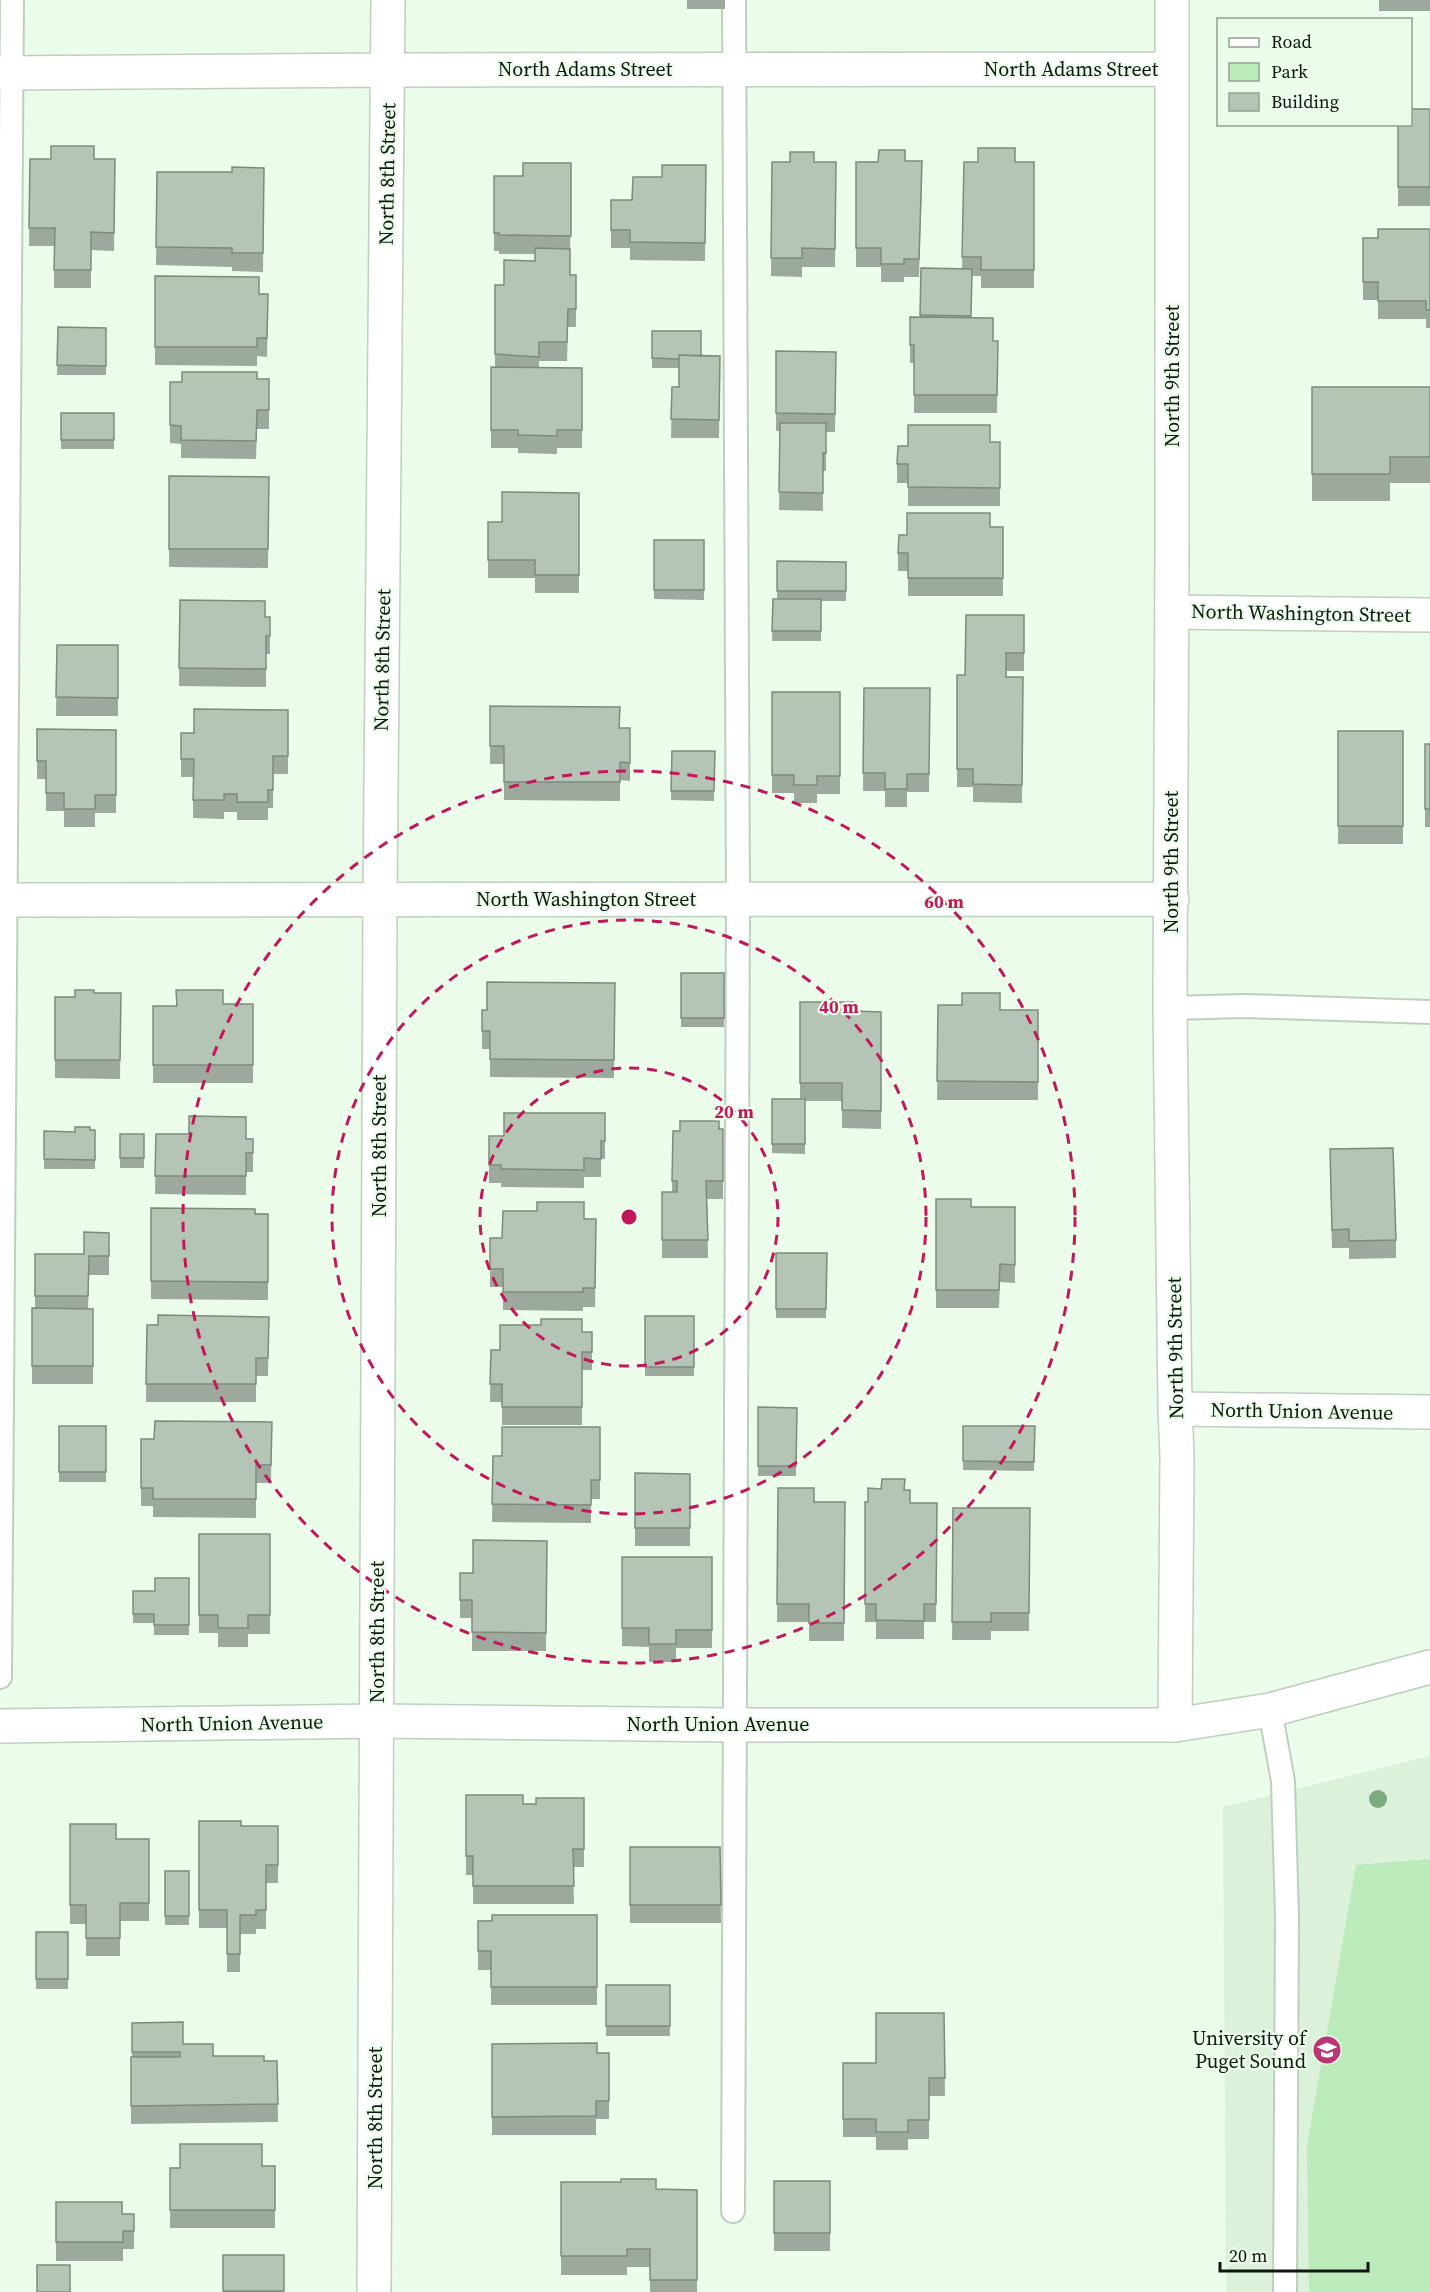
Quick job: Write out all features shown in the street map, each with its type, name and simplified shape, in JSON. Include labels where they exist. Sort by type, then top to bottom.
[{"type":"street","name":"North 8th Street","points":[[374,2292],[380,900],[388,0]]},
{"type":"street","name":"North 9th Street","points":[[1172,0],[1170,1008],[1177,1468],[1175,1725]]},
{"type":"street","name":"North Adams Street","points":[[5,73],[1171,69]]},
{"type":"street","name":"North Washington Street","points":[[1172,612],[1430,615]]},
{"type":"street","name":"North Washington Street","points":[[3,900],[1172,899]]},
{"type":"street","name":"North Union Avenue","points":[[1175,1409],[1430,1412]]},
{"type":"street","name":"North Union Avenue","points":[[0,1726],[377,1721],[735,1725],[1175,1725],[1270,1710],[1430,1667]]},
{"type":"lane","points":[[0,1677],[5,73],[12,0]]},
{"type":"lane","points":[[734,0],[738,899],[734,2211]]},
{"type":"lane","points":[[1170,1008],[1245,1006],[1430,1012]]},
{"type":"lane","points":[[1270,1710],[1283,1781],[1287,1917],[1285,2292]]},
{"type":"shaded area","name":"University of Puget Sound","points":[[1430,1756],[1430,2292],[1226,2292],[1223,1807]]},
{"type":"green space","points":[[1430,1859],[1430,2292],[1309,2292],[1307,2146],[1356,1865]]},
{"type":"building","points":[[1412,109],[1430,109],[1430,187],[1398,187],[1398,126],[1412,126]]},
{"type":"building","points":[[51,146],[94,146],[94,159],[115,159],[114,233],[91,232],[91,270],[54,270],[55,228],[29,228],[30,159],[51,159]]},
{"type":"building","points":[[978,148],[1015,148],[1015,162],[1034,162],[1034,270],[981,270],[981,257],[962,257],[964,162],[978,162]]},
{"type":"building","points":[[879,150],[905,150],[905,161],[922,161],[919,259],[904,259],[904,264],[881,264],[881,248],[856,248],[856,162],[878,162]]},
{"type":"building","points":[[790,152],[814,152],[814,162],[836,162],[835,249],[802,248],[802,258],[771,258],[772,162],[790,162]]},
{"type":"building","points":[[523,163],[571,163],[571,236],[499,235],[499,233],[494,233],[494,176],[523,176]]},
{"type":"building","points":[[662,165],[706,165],[705,243],[630,242],[630,230],[611,230],[611,200],[632,200],[633,177],[662,177]]},
{"type":"building","points":[[232,167],[264,168],[263,253],[232,253],[232,248],[156,247],[157,172],[232,172]]},
{"type":"building","points":[[1378,229],[1430,229],[1430,310],[1426,310],[1426,301],[1378,301],[1378,282],[1363,282],[1363,238],[1378,238]]},
{"type":"building","points":[[535,248],[570,249],[570,275],[576,275],[576,309],[568,309],[567,342],[539,342],[539,357],[495,354],[495,285],[504,285],[504,260],[535,261]]},
{"type":"building","points":[[921,268],[972,269],[971,316],[920,315]]},
{"type":"building","points":[[155,276],[259,277],[259,294],[268,294],[267,338],[257,338],[257,347],[155,347]]},
{"type":"building","points":[[910,317],[993,318],[993,341],[998,341],[997,395],[914,395],[914,345],[910,345]]},
{"type":"building","points":[[58,327],[106,328],[106,366],[57,365]]},
{"type":"building","points":[[652,331],[701,331],[701,356],[679,355],[679,359],[652,358]]},
{"type":"building","points":[[776,351],[836,352],[835,414],[776,413]]},
{"type":"building","points":[[679,355],[720,356],[719,420],[671,419],[672,387],[679,387]]},
{"type":"building","points":[[491,367],[582,368],[582,430],[557,430],[557,436],[518,435],[518,430],[491,430]]},
{"type":"building","points":[[182,372],[257,372],[257,379],[269,379],[269,410],[257,410],[256,441],[181,440],[181,426],[170,425],[170,382],[182,382]]},
{"type":"building","points":[[1312,387],[1430,387],[1430,457],[1390,457],[1390,474],[1312,474]]},
{"type":"building","points":[[61,413],[114,413],[114,440],[61,440]]},
{"type":"building","points":[[780,423],[826,423],[823,493],[779,492]]},
{"type":"building","points":[[908,425],[990,425],[990,442],[1000,442],[1000,488],[908,487],[908,464],[897,464],[898,446],[908,446]]},
{"type":"building","points":[[169,476],[269,477],[268,549],[169,549]]},
{"type":"building","points":[[502,492],[579,493],[579,575],[535,575],[535,560],[488,560],[488,522],[502,522]]},
{"type":"building","points":[[907,513],[990,513],[990,527],[1003,527],[1003,578],[908,578],[908,553],[898,553],[899,535],[907,535]]},
{"type":"building","points":[[654,540],[704,540],[704,590],[654,590]]},
{"type":"building","points":[[777,561],[846,562],[846,591],[777,591]]},
{"type":"building","points":[[773,599],[821,599],[821,631],[772,631]]},
{"type":"building","points":[[180,600],[265,601],[265,617],[270,617],[270,636],[266,636],[266,669],[179,668]]},
{"type":"building","points":[[966,615],[1024,615],[1024,653],[1006,653],[1006,677],[1023,677],[1022,785],[973,784],[973,769],[957,769],[957,675],[965,675]]},
{"type":"building","points":[[57,645],[118,645],[118,698],[56,697]]},
{"type":"building","points":[[864,688],[930,688],[929,774],[907,774],[907,789],[885,789],[885,773],[863,773]]},
{"type":"building","points":[[772,692],[840,692],[840,776],[817,776],[817,785],[794,785],[794,775],[772,775]]},
{"type":"building","points":[[490,706],[620,707],[619,728],[630,728],[630,763],[620,762],[620,782],[504,782],[504,746],[490,746]]},
{"type":"building","points":[[194,709],[288,710],[288,756],[273,756],[273,790],[268,790],[268,802],[237,802],[237,794],[224,794],[224,800],[193,800],[194,759],[181,759],[181,733],[194,733]]},
{"type":"building","points":[[37,729],[116,730],[116,795],[95,795],[95,809],[64,809],[64,793],[46,793],[46,761],[37,761]]},
{"type":"building","points":[[1338,731],[1403,731],[1403,826],[1338,826]]},
{"type":"building","points":[[1425,744],[1430,744],[1430,809],[1425,809]]},
{"type":"building","points":[[672,751],[715,751],[714,791],[671,791]]},
{"type":"building","points":[[681,973],[724,973],[724,1018],[681,1018]]},
{"type":"building","points":[[487,982],[615,983],[614,1060],[490,1059],[490,1031],[482,1031],[482,1010],[487,1010]]},
{"type":"building","points":[[75,990],[121,993],[120,1060],[55,1060],[55,997],[75,997]]},
{"type":"building","points":[[176,990],[223,990],[223,1004],[253,1004],[253,1065],[153,1065],[153,1006],[177,1006]]},
{"type":"building","points":[[962,993],[1000,993],[1000,1010],[1038,1010],[1038,1082],[937,1081],[938,1005],[962,1005]]},
{"type":"building","points":[[800,1002],[854,1002],[854,1011],[881,1012],[881,1111],[842,1110],[842,1083],[800,1083]]},
{"type":"building","points":[[772,1099],[805,1099],[805,1144],[772,1144]]},
{"type":"building","points":[[504,1113],[605,1113],[605,1141],[601,1141],[601,1159],[584,1158],[584,1170],[501,1169],[501,1165],[489,1165],[489,1136],[504,1136]]},
{"type":"building","points":[[189,1116],[246,1117],[246,1139],[253,1139],[253,1153],[246,1153],[246,1176],[155,1176],[156,1134],[189,1134]]},
{"type":"building","points":[[680,1121],[719,1121],[719,1129],[723,1129],[723,1181],[706,1181],[708,1240],[662,1240],[662,1192],[677,1192],[677,1181],[672,1181],[673,1131],[680,1131]]},
{"type":"building","points":[[75,1127],[90,1127],[90,1130],[95,1130],[95,1160],[44,1159],[44,1131],[75,1132]]},
{"type":"building","points":[[120,1134],[144,1134],[144,1158],[120,1158]]},
{"type":"building","points":[[1393,1148],[1396,1240],[1349,1241],[1349,1229],[1332,1230],[1330,1149]]},
{"type":"building","points":[[936,1199],[971,1199],[971,1207],[1015,1207],[1015,1265],[1000,1264],[999,1290],[936,1290]]},
{"type":"building","points":[[537,1202],[584,1202],[584,1219],[596,1219],[595,1288],[583,1288],[583,1292],[503,1292],[503,1269],[490,1269],[490,1238],[502,1238],[503,1211],[537,1211]]},
{"type":"building","points":[[151,1208],[255,1209],[255,1214],[268,1214],[268,1282],[151,1281]]},
{"type":"building","points":[[84,1232],[109,1233],[109,1256],[89,1256],[88,1296],[35,1296],[35,1254],[84,1254]]},
{"type":"building","points":[[776,1253],[827,1253],[826,1309],[776,1309]]},
{"type":"building","points":[[32,1308],[93,1309],[93,1366],[32,1366]]},
{"type":"building","points":[[158,1315],[269,1317],[268,1358],[256,1358],[256,1384],[146,1384],[147,1325],[158,1325]]},
{"type":"building","points":[[645,1316],[694,1316],[694,1367],[645,1367]]},
{"type":"building","points":[[541,1319],[582,1319],[582,1332],[592,1332],[592,1352],[582,1352],[582,1407],[502,1407],[502,1384],[490,1384],[491,1350],[500,1350],[500,1325],[541,1325]]},
{"type":"building","points":[[758,1407],[797,1408],[796,1466],[758,1466]]},
{"type":"building","points":[[155,1421],[272,1422],[271,1465],[256,1465],[256,1499],[153,1499],[153,1488],[141,1488],[141,1439],[154,1439]]},
{"type":"building","points":[[59,1426],[106,1426],[106,1472],[59,1472]]},
{"type":"building","points":[[963,1426],[1035,1426],[1034,1462],[963,1461]]},
{"type":"building","points":[[502,1427],[600,1427],[600,1480],[591,1480],[591,1505],[492,1504],[493,1456],[502,1456]]},
{"type":"building","points":[[635,1473],[690,1474],[690,1528],[635,1528]]},
{"type":"building","points":[[882,1479],[905,1479],[904,1490],[910,1490],[910,1503],[937,1503],[936,1604],[924,1604],[924,1621],[876,1620],[876,1604],[865,1604],[865,1502],[868,1502],[868,1488],[881,1489]]},
{"type":"building","points":[[778,1488],[814,1488],[814,1502],[845,1502],[844,1623],[809,1623],[809,1604],[777,1604]]},
{"type":"building","points":[[953,1508],[1030,1508],[1029,1613],[991,1613],[991,1622],[952,1622]]},
{"type":"building","points":[[199,1534],[270,1534],[270,1615],[248,1615],[248,1628],[218,1628],[218,1615],[199,1615]]},
{"type":"building","points":[[473,1540],[547,1541],[546,1633],[472,1632],[472,1600],[460,1600],[460,1573],[473,1573]]},
{"type":"building","points":[[622,1557],[712,1557],[712,1630],[676,1630],[676,1644],[649,1644],[649,1628],[622,1628]]},
{"type":"building","points":[[155,1578],[189,1578],[189,1625],[154,1625],[154,1614],[133,1614],[133,1591],[155,1591]]},
{"type":"building","points":[[466,1795],[523,1795],[523,1804],[536,1804],[536,1798],[584,1798],[584,1849],[573,1849],[574,1886],[473,1886],[473,1856],[466,1856]]},
{"type":"building","points":[[199,1821],[241,1821],[241,1826],[278,1826],[278,1865],[266,1865],[266,1910],[256,1910],[256,1915],[240,1915],[240,1954],[227,1954],[227,1910],[199,1910]]},
{"type":"building","points":[[70,1824],[116,1824],[116,1839],[149,1839],[149,1903],[120,1903],[120,1938],[86,1938],[86,1905],[70,1905]]},
{"type":"building","points":[[630,1847],[720,1847],[721,1905],[630,1905]]},
{"type":"building","points":[[165,1871],[189,1871],[189,1916],[165,1916]]},
{"type":"building","points":[[492,1915],[597,1915],[597,1987],[491,1987],[491,1951],[478,1951],[478,1921],[492,1921]]},
{"type":"building","points":[[36,1932],[68,1932],[68,1979],[36,1979]]},
{"type":"building","points":[[606,1985],[670,1985],[670,2026],[606,2026]]},
{"type":"building","points":[[876,2013],[944,2013],[945,2078],[929,2078],[929,2120],[908,2120],[908,2132],[876,2132],[876,2119],[843,2119],[843,2063],[876,2063]]},
{"type":"building","points":[[183,2022],[183,2044],[213,2044],[213,2056],[264,2056],[264,2061],[277,2061],[278,2104],[131,2106],[131,2057],[180,2057],[180,2052],[132,2052],[132,2023]]},
{"type":"building","points":[[597,2043],[597,2053],[609,2053],[609,2101],[596,2101],[596,2116],[492,2117],[492,2044]]},
{"type":"building","points":[[180,2144],[262,2144],[262,2166],[275,2166],[275,2210],[170,2210],[170,2168],[180,2168]]},
{"type":"building","points":[[621,2179],[656,2179],[656,2189],[697,2190],[697,2280],[650,2280],[650,2249],[627,2249],[627,2256],[561,2256],[561,2182],[621,2182]]},
{"type":"building","points":[[774,2181],[830,2181],[830,2233],[774,2233]]},
{"type":"building","points":[[56,2202],[122,2202],[122,2214],[134,2214],[134,2231],[123,2231],[123,2242],[56,2242]]},
{"type":"building","points":[[223,2255],[284,2255],[284,2291],[223,2291]]},
{"type":"building","points":[[37,2265],[70,2265],[70,2292],[37,2292]]},
{"type":"place","name":"University of Puget Sound","points":[[1327,2050]]}]
